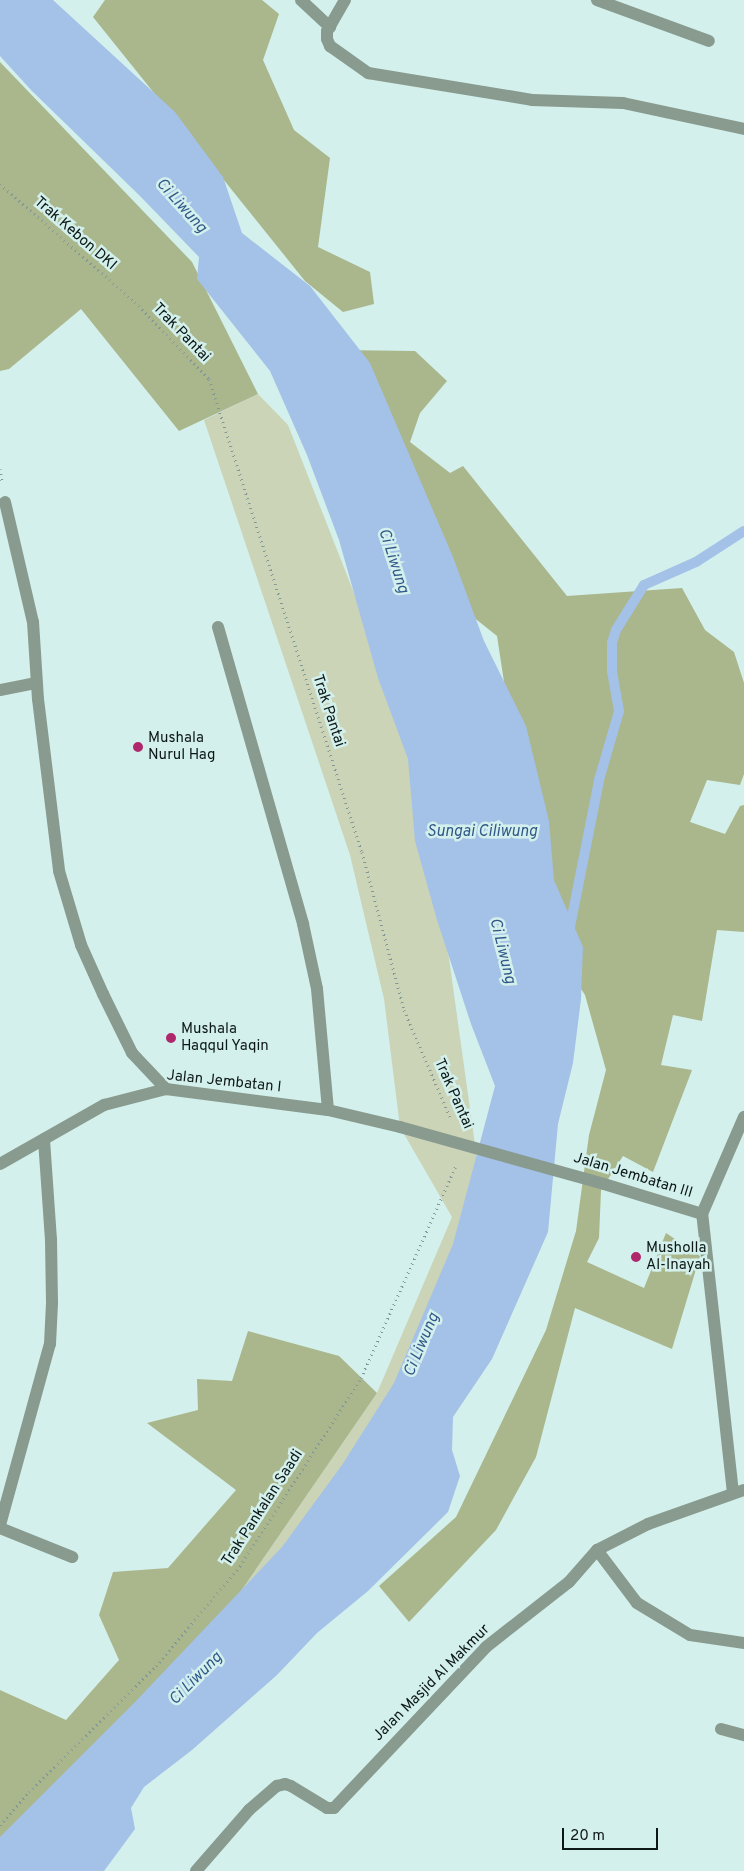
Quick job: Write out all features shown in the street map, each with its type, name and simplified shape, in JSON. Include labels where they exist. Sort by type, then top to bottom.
[{"type":"street","points":[[301,0],[330,27]]},
{"type":"street","points":[[345,0],[330,27],[327,39],[330,46],[368,73],[532,100],[623,102],[744,130]]},
{"type":"street","points":[[596,0],[709,41]]},
{"type":"street","points":[[5,502],[33,622],[36,683],[59,871],[81,944],[132,1053],[166,1089]]},
{"type":"street","points":[[218,627],[303,924],[317,989],[328,1110]]},
{"type":"street","points":[[0,690],[36,683]]},
{"type":"street","name":"Jalan Jembatan I","points":[[0,1164],[104,1105],[166,1089],[328,1110],[400,1127]]},
{"type":"street","points":[[702,1214],[744,1117]]},
{"type":"street","name":"Jalan Jembatan III","points":[[400,1127],[604,1184],[702,1214],[738,1492]]},
{"type":"street","points":[[44,1140],[51,1240],[52,1303],[50,1344],[0,1527],[72,1557]]},
{"type":"street","name":"Jalan Masjid Al Makmur","points":[[196,1871],[250,1810],[277,1786],[285,1784],[291,1786],[327,1808],[334,1808],[486,1647],[569,1582],[597,1550],[648,1524],[738,1492]]},
{"type":"street","points":[[597,1550],[637,1603],[690,1635],[744,1643]]},
{"type":"street","points":[[722,1728],[744,1735]]},
{"type":"path","name":"Trak Kebon DKI","points":[[0,184],[135,302]]},
{"type":"path","name":"Trak Pantai","points":[[135,302],[209,379],[362,852],[404,1010],[453,1122]]},
{"type":"path","name":"Trak Pankalan Saadi","points":[[0,1825],[29,1792],[156,1666],[240,1566],[360,1378],[460,1157]]},
{"type":"green space","points":[[105,0],[262,0],[279,14],[263,60],[294,130],[330,158],[318,247],[370,272],[374,304],[343,312],[305,281],[93,17]]},
{"type":"green space","points":[[0,62],[192,262],[258,394],[179,431],[81,309],[9,369],[0,371]]},
{"type":"green space","points":[[337,350],[415,351],[447,381],[420,413],[410,442],[450,473],[463,466],[567,596],[682,588],[705,630],[734,652],[744,683],[744,774],[740,785],[707,780],[690,822],[725,834],[740,806],[744,805],[744,932],[717,930],[702,1021],[673,1015],[661,1065],[692,1070],[653,1172],[623,1156],[601,1190],[599,1238],[587,1262],[644,1288],[666,1233],[700,1256],[672,1349],[575,1308],[536,1457],[496,1530],[409,1622],[379,1586],[456,1517],[546,1330],[576,1231],[589,1135],[606,1070],[585,995],[534,917],[521,793],[497,636],[442,592]]},
{"type":"green space","points":[[258,394],[288,425],[407,728],[441,901],[477,1159],[495,1204],[394,1441],[208,1639],[377,1393],[452,1217],[400,1127],[384,999],[350,855],[204,420]]},
{"type":"green space","points":[[248,1331],[339,1356],[377,1393],[208,1639],[0,1858],[0,1690],[66,1720],[119,1660],[99,1615],[113,1572],[168,1568],[236,1490],[147,1423],[198,1410],[197,1379],[232,1381]]},
{"type":"water","name":"Sungai Ciliwung","points":[[0,0],[53,0],[175,112],[223,177],[242,233],[310,286],[370,363],[453,557],[484,641],[526,726],[549,821],[554,880],[583,947],[581,999],[573,1063],[558,1124],[548,1232],[492,1359],[453,1417],[452,1450],[460,1476],[448,1512],[368,1591],[317,1633],[277,1675],[192,1750],[144,1787],[131,1808],[135,1829],[104,1871],[0,1871],[0,1837],[135,1702],[282,1547],[342,1465],[394,1383],[453,1244],[495,1086],[471,1024],[437,920],[415,841],[408,759],[378,678],[339,540],[307,455],[270,371],[197,279],[199,257],[140,196],[31,90],[0,56]]},
{"type":"waterway","points":[[569,932],[599,780],[619,711],[612,672],[612,643],[616,630],[644,585],[696,562],[744,531]]},
{"type":"place","name":"Mushala Nurul Hag","points":[[138,747]]},
{"type":"place","name":"Mushala Haqqul Yaqin","points":[[171,1038]]},
{"type":"place","name":"Musholla Al-Inayah","points":[[636,1257]]},
{"type":"water label","name":"Ci Liwung","points":[[181,206]]},
{"type":"water label","name":"Ci Liwung","points":[[393,561]]},
{"type":"water label","name":"Ci Liwung","points":[[502,951]]},
{"type":"water label","name":"Ci Liwung","points":[[422,1345]]},
{"type":"water label","name":"Ci Liwung","points":[[196,1679]]}]
